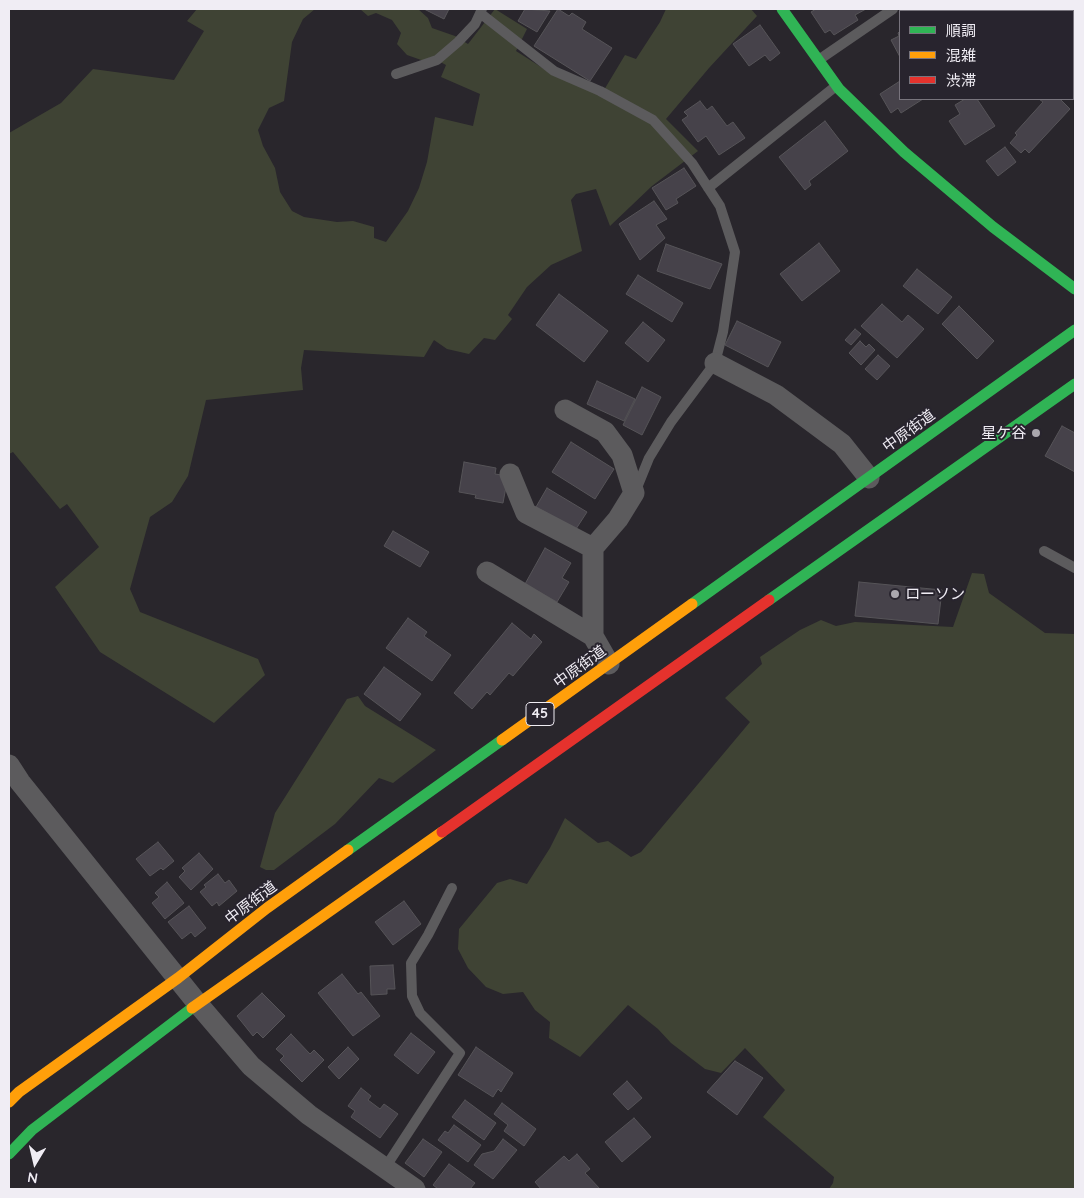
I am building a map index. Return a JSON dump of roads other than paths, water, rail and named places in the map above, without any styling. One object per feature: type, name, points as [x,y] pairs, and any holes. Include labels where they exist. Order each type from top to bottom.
[{"type":"main road","points":[[782,9],[836,86],[904,152],[993,227],[1075,289]]},
{"type":"main road","name":"中原街道","points":[[9,1102],[19,1092],[178,978],[275,903],[1075,330]]},
{"type":"main road","name":"45","points":[[9,1154],[32,1130],[198,1004],[1075,384]]},
{"type":"street","points":[[715,363],[776,395],[842,444],[869,478]]},
{"type":"street","points":[[565,410],[605,432],[622,455],[634,494],[618,519],[593,548],[593,636]]},
{"type":"street","points":[[510,474],[526,513],[593,548]]},
{"type":"street","points":[[487,572],[593,636],[609,664]]},
{"type":"street","points":[[9,765],[20,782],[198,1004],[251,1066],[309,1115],[415,1189]]},
{"type":"lane","points":[[818,60],[893,9]]},
{"type":"lane","points":[[396,74],[437,60],[475,24],[481,11],[554,71],[600,91],[653,120],[692,163],[720,206],[735,252],[726,314],[715,363],[671,422],[649,458],[634,494]]},
{"type":"lane","points":[[708,188],[836,86]]},
{"type":"lane","points":[[1044,551],[1075,568]]},
{"type":"lane","points":[[385,1168],[460,1053],[420,1013],[412,996],[411,963],[452,888]]},
{"type":"place","name":"星ケ谷","points":[[1036,433]]},
{"type":"place","name":"ローソン","points":[[895,594]]}]
